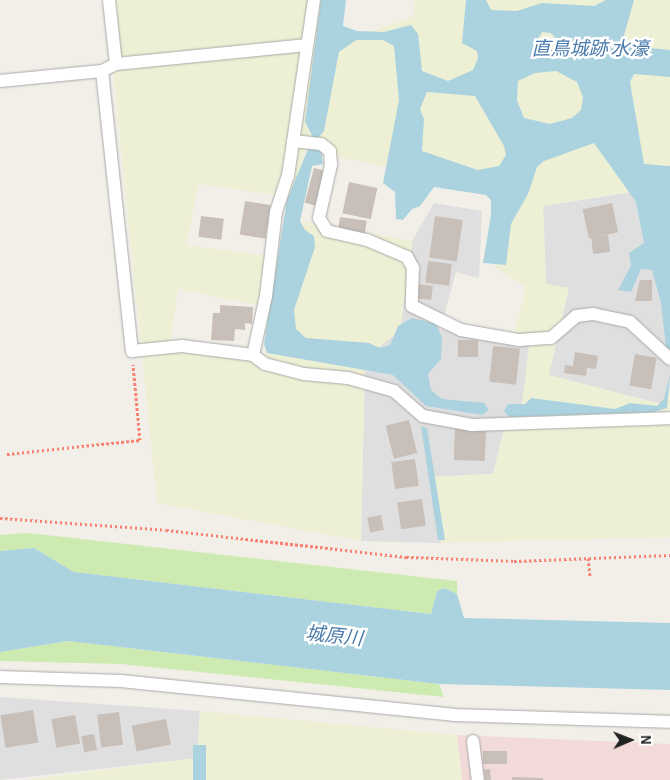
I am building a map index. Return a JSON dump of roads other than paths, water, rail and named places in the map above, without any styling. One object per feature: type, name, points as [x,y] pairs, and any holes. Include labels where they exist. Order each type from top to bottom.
[{"type":"street","points":[[109,0],[116,64]]},
{"type":"street","points":[[253,355],[266,296],[276,212],[299,142],[307,45],[314,0]]},
{"type":"street","points":[[0,81],[102,71],[116,64],[307,45]]},
{"type":"street","points":[[102,71],[132,351],[182,346],[253,355],[265,364],[348,378],[394,391],[423,416],[472,425],[670,418]]},
{"type":"street","points":[[299,142],[321,144],[330,151],[332,165],[320,218],[327,231],[367,240],[407,257],[413,268],[412,306],[461,330],[518,340],[551,338],[576,316],[593,314],[630,322],[670,359]]},
{"type":"street","points":[[0,677],[121,681],[443,714],[670,722]]},
{"type":"street","points":[[473,741],[478,780]]},
{"type":"water","name":"直鳥城跡 水濠","points":[[321,0],[346,0],[343,26],[357,31],[384,32],[411,25],[418,34],[422,71],[448,81],[473,70],[478,58],[477,51],[462,43],[466,0],[486,0],[491,10],[517,11],[542,3],[594,6],[606,0],[634,0],[623,39],[639,47],[670,50],[670,77],[634,74],[630,82],[644,164],[670,166],[670,351],[666,347],[661,303],[652,270],[641,269],[631,292],[618,290],[631,266],[629,253],[644,243],[636,202],[594,143],[544,161],[537,167],[528,194],[511,224],[506,265],[483,263],[491,215],[491,200],[486,195],[434,187],[420,206],[412,209],[403,220],[396,219],[395,192],[383,183],[399,100],[394,46],[383,40],[356,40],[339,52],[324,131],[319,137],[323,164],[312,166],[300,221],[305,230],[314,236],[315,247],[294,310],[296,329],[306,338],[369,343],[380,348],[390,345],[398,326],[412,318],[436,324],[442,337],[441,359],[428,374],[431,390],[442,399],[484,403],[489,410],[482,415],[426,406],[393,375],[267,353],[264,344],[287,200],[313,137],[305,122]],"holes":[[[542,32],[551,33],[557,40],[554,49],[541,51],[536,42]],[[556,71],[577,82],[583,97],[581,110],[572,118],[550,124],[524,118],[517,100],[518,81],[535,73]],[[427,92],[475,96],[504,146],[506,155],[499,166],[478,170],[422,151],[424,119],[420,109]]]},
{"type":"water","points":[[670,374],[667,408],[654,412],[509,417],[504,411],[508,404],[525,404],[531,398],[615,409],[630,403],[657,406],[664,399]]},
{"type":"water","points":[[421,426],[427,428],[445,540],[438,540]]},
{"type":"water","name":"城原川","points":[[34,548],[74,572],[431,614],[437,591],[445,588],[457,594],[464,618],[670,623],[670,690],[439,684],[68,641],[0,652],[0,551]]},
{"type":"water","points":[[193,745],[206,745],[206,780],[193,780]]}]
